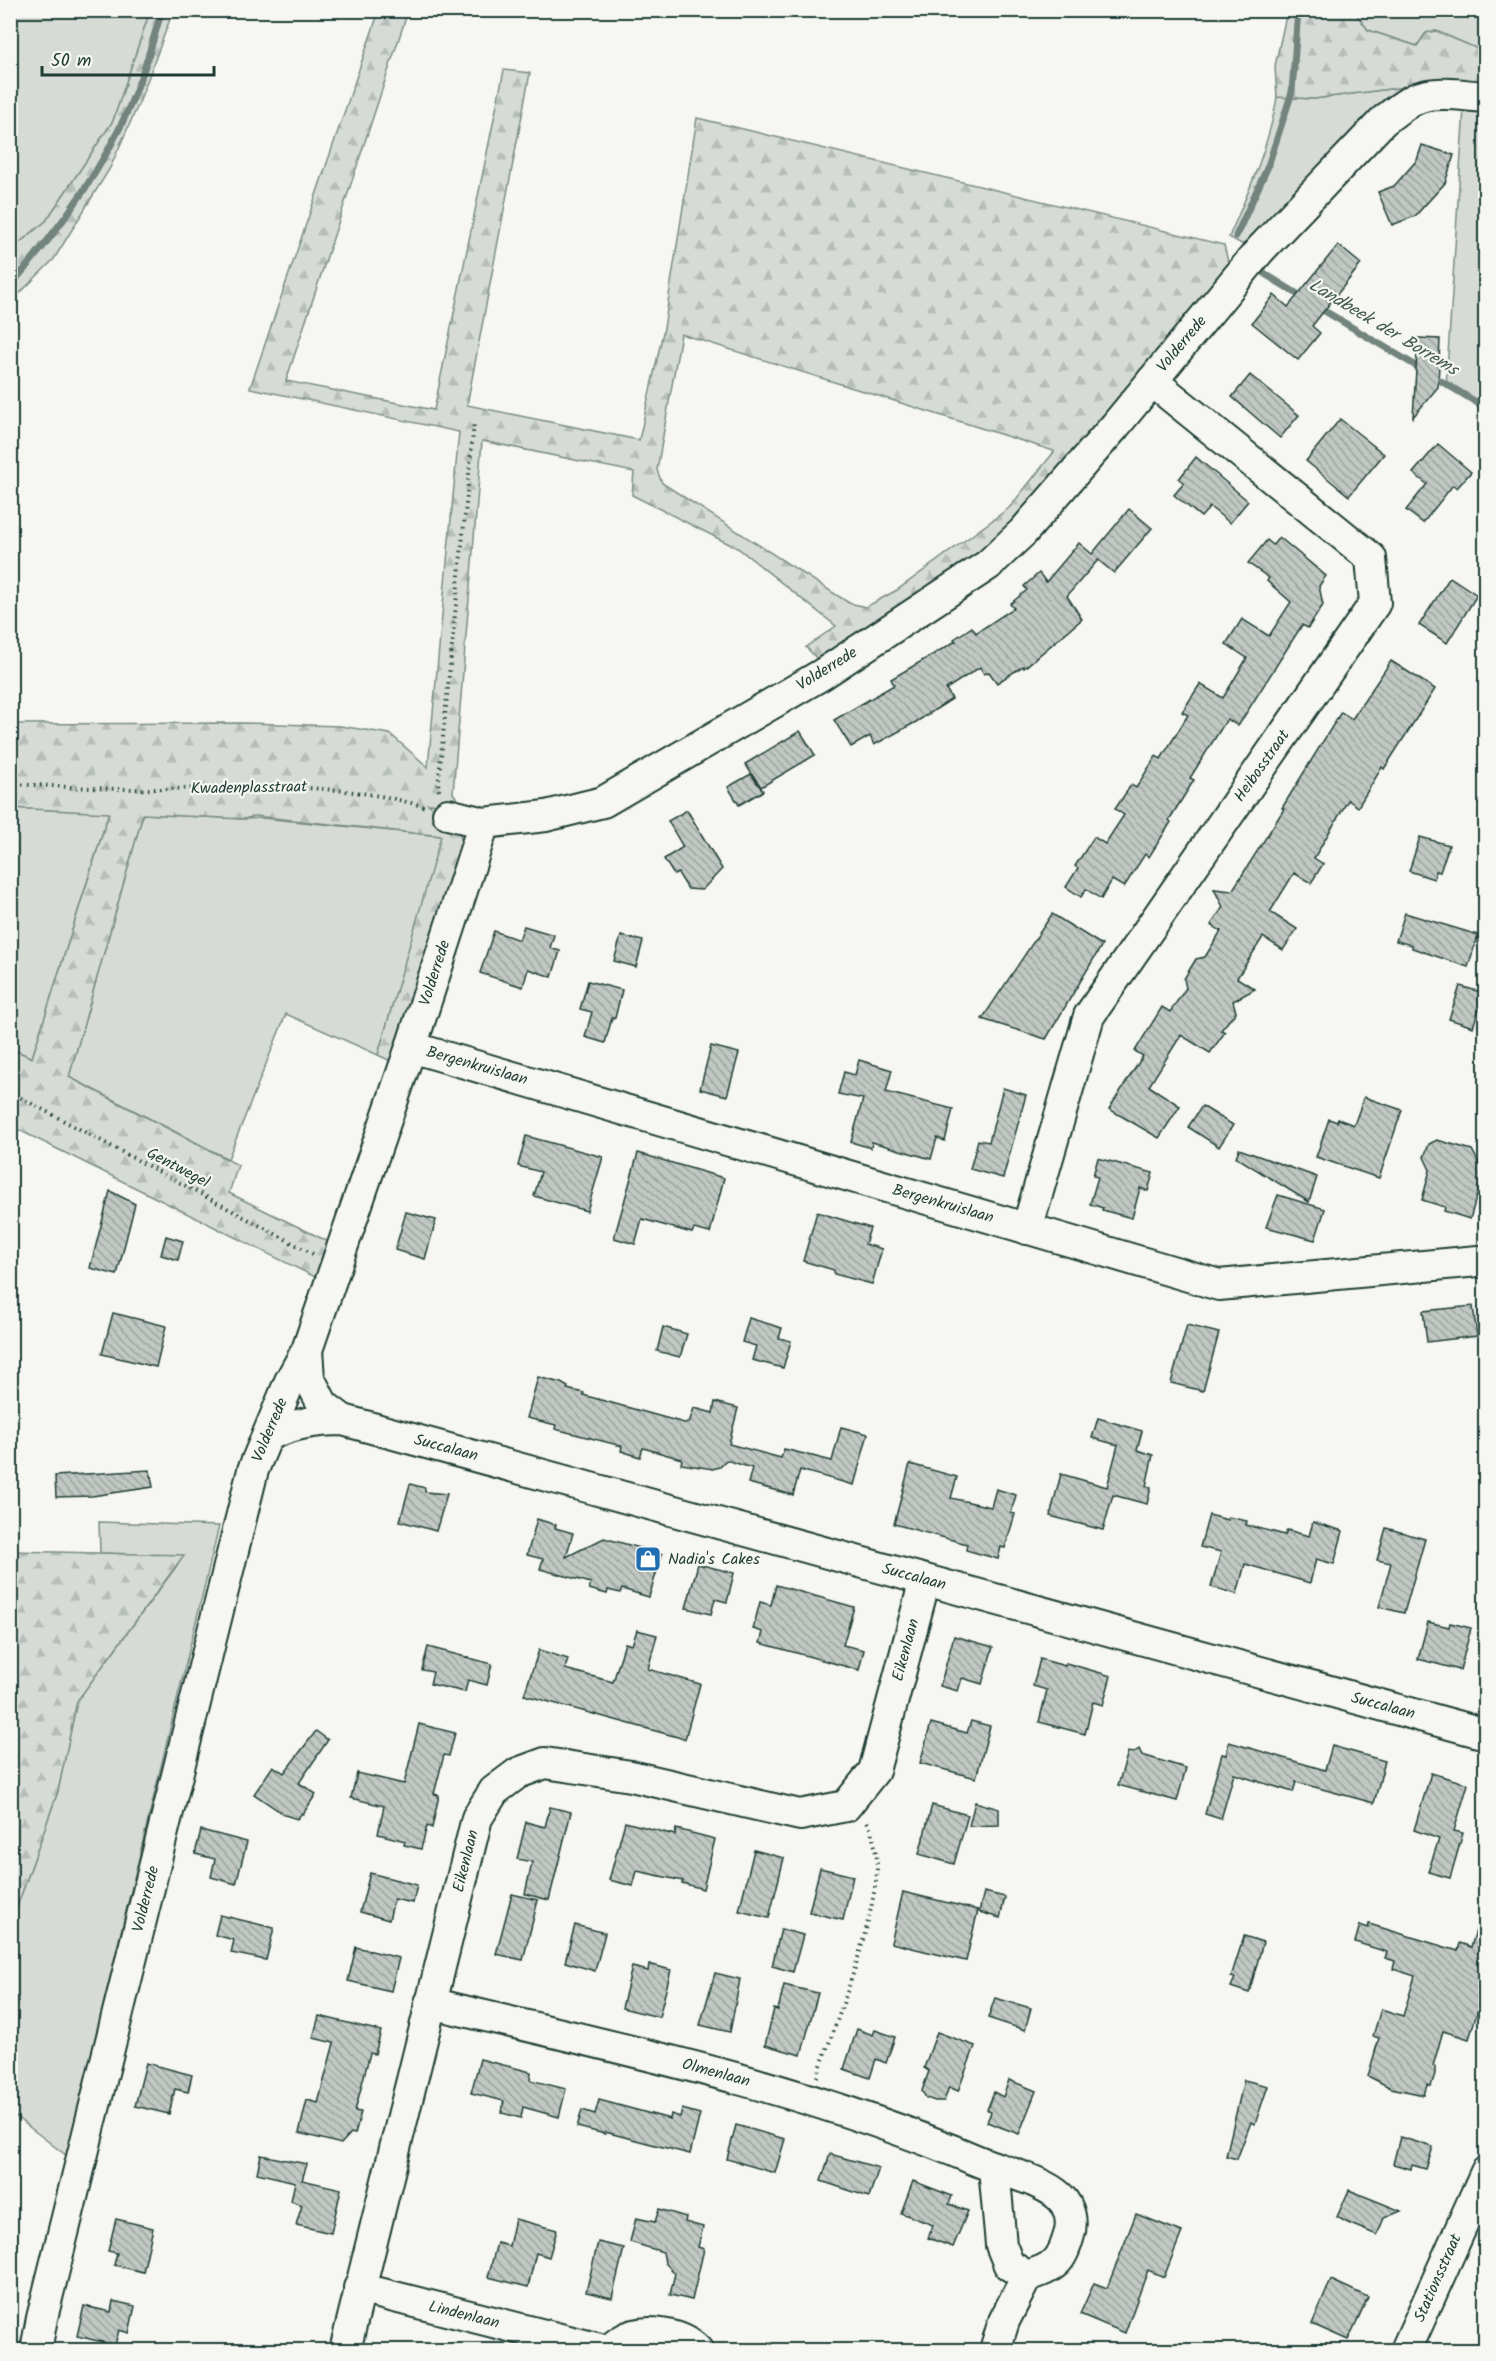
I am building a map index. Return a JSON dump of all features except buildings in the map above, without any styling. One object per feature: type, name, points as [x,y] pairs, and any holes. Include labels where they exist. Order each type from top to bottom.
[{"type":"street","name":"Volderrede","points":[[36,2350],[42,2318],[250,1481],[290,1381],[307,1350],[411,1047],[484,823],[546,816],[603,802],[821,675],[988,565],[1023,532],[1260,250],[1383,121],[1404,105],[1422,96],[1438,94],[1485,97]]},
{"type":"street","name":"Heibosstraat","points":[[1027,1229],[1089,1016],[1375,603],[1371,558],[1152,381]]},
{"type":"street","points":[[448,814],[484,823]]},
{"type":"street","name":"Bergenkruislaan","points":[[411,1047],[1219,1285],[1478,1261],[1485,1263]]},
{"type":"street","name":"Succalaan","points":[[307,1350],[309,1378],[323,1405],[343,1420]]},
{"type":"street","name":"Succalaan","points":[[268,1435],[292,1425],[316,1420],[343,1420],[1485,1734]]},
{"type":"street","name":"Eikenlaan","points":[[345,2350],[477,1818],[494,1791],[518,1773],[545,1763],[587,1768],[800,1815],[846,1806],[874,1772],[925,1580]]},
{"type":"street","name":"Olmenlaan","points":[[430,2003],[702,2069],[809,2099],[916,2134],[1052,2190],[1069,2209],[1071,2229],[1060,2260],[1050,2268],[1028,2276]]},
{"type":"street","points":[[994,2168],[1001,2246],[1009,2265],[1028,2276],[1004,2322],[995,2350]]},
{"type":"street","name":"Stationsstraat","points":[[1406,2350],[1485,2172]]},
{"type":"street","name":"Lindenlaan","points":[[359,2288],[604,2350]]},
{"type":"street","points":[[610,2350],[621,2340],[640,2334],[664,2335],[690,2343],[697,2350]]},
{"type":"path","points":[[448,814],[438,787],[474,423]]},
{"type":"path","name":"Kwadenplasstraat","points":[[10,784],[129,789],[324,787],[406,801],[448,814]]},
{"type":"path","name":"Gentwegel","points":[[10,1092],[335,1265]]},
{"type":"path","points":[[809,2099],[855,1967],[876,1879],[876,1860],[870,1828],[853,1798]]},
{"type":"green space","points":[[10,11],[150,11],[113,121],[46,221],[13,248],[10,247]]},
{"type":"green space","points":[[150,11],[173,11],[139,103],[110,168],[54,259],[11,302],[11,247],[13,248],[46,221],[113,121]]},
{"type":"green space","points":[[379,11],[408,11],[286,381],[434,410],[504,70],[530,73],[467,405],[639,440],[664,328],[697,118],[1224,245],[1230,270],[1020,527],[822,664],[806,647],[836,626],[739,549],[632,495],[634,472],[482,441],[453,793],[463,806],[428,804],[447,817],[456,827],[462,848],[397,1064],[378,1055],[441,836],[255,816],[244,819],[143,814],[69,1077],[238,1165],[229,1193],[329,1242],[317,1278],[11,1126],[10,1048],[32,1058],[109,813],[11,808],[11,724],[243,723],[340,726],[390,734],[428,767],[459,432],[250,388]],"holes":[[[681,334],[1054,451],[1009,508],[897,590],[866,607],[849,603],[662,483],[657,470]]]},
{"type":"green space","points":[[1287,11],[1354,11],[1368,30],[1417,46],[1426,33],[1436,31],[1485,52],[1485,84],[1412,86],[1314,99],[1277,97],[1275,66]]},
{"type":"green space","points":[[1354,11],[1485,11],[1485,52],[1436,31],[1426,33],[1417,46],[1368,30]]},
{"type":"green space","points":[[1412,86],[1247,247],[1229,237],[1264,151],[1277,97],[1314,99]]},
{"type":"green space","points":[[1464,108],[1485,110],[1485,411],[1446,386]]},
{"type":"green space","points":[[10,808],[109,812],[32,1058],[11,1048]]},
{"type":"green space","points":[[143,814],[262,818],[442,836],[378,1055],[286,1014],[228,1159],[69,1077]]},
{"type":"green space","points":[[99,1522],[219,1526],[67,2156],[11,2113],[11,1924],[58,1791],[77,1701],[184,1556],[100,1553]]},
{"type":"green space","points":[[11,1551],[184,1555],[77,1701],[58,1791],[11,1924]]},
{"type":"waterway","points":[[10,286],[66,216],[100,165],[142,76],[162,10]]},
{"type":"waterway","name":"Landbeek der Borrems","points":[[1236,236],[1268,166],[1292,92],[1298,10]]},
{"type":"waterway","name":"Landbeek der Borrems","points":[[1265,274],[1304,298]]},
{"type":"waterway","name":"Landbeek der Borrems","points":[[1318,307],[1486,408]]},
{"type":"place","name":"Nadia's Cakes","points":[[648,1559]]}]
